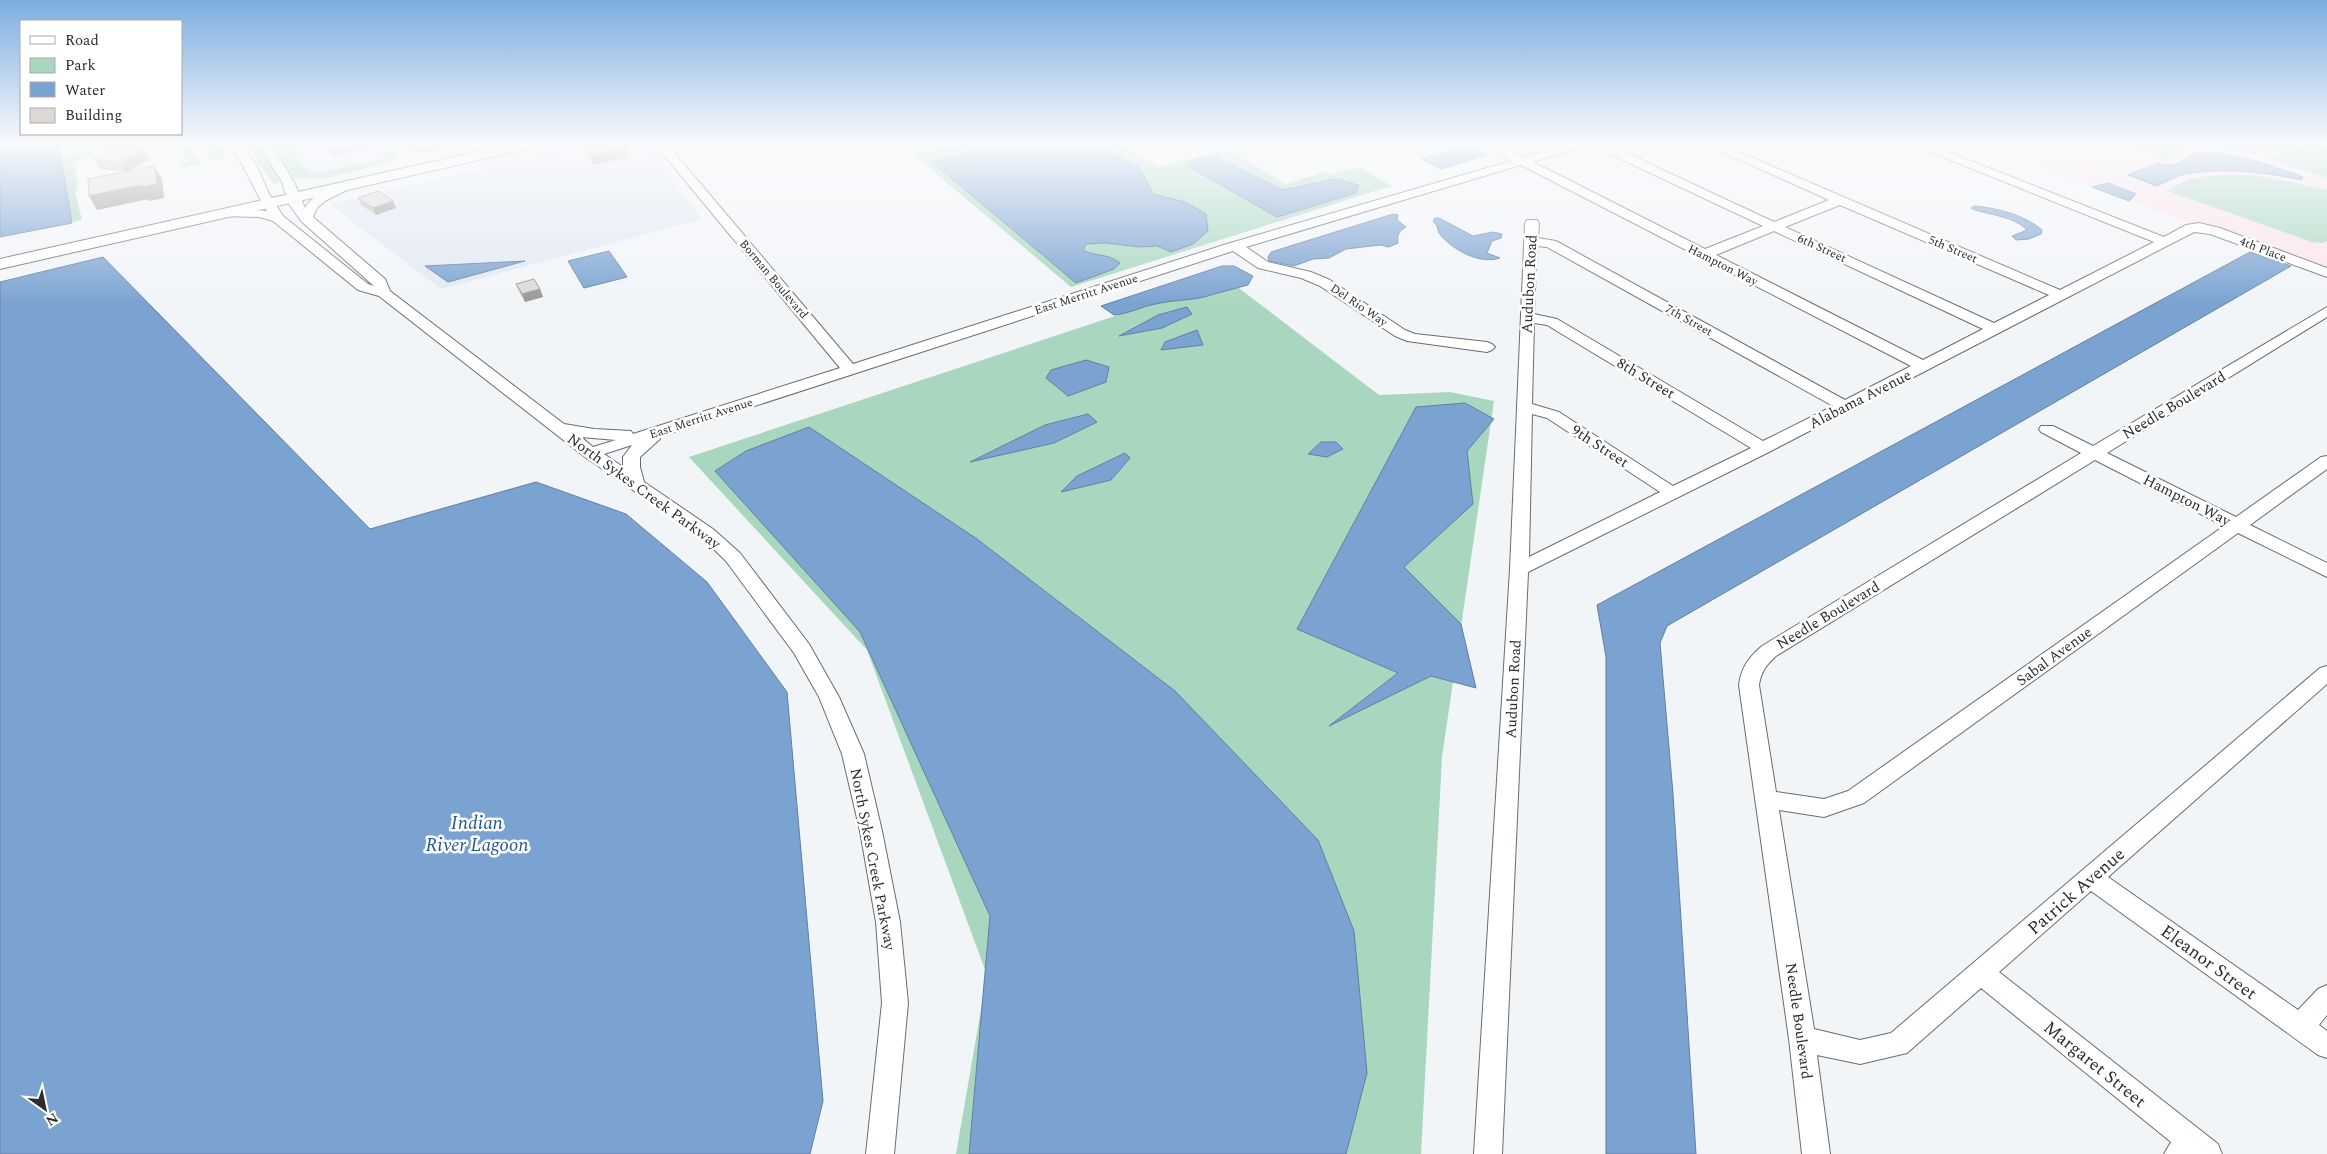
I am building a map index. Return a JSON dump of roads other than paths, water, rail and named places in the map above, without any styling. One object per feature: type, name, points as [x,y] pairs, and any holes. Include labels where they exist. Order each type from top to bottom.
[{"type":"main road","points":[[0,253],[276,197]]},
{"type":"main road","points":[[0,264],[227,213],[266,199]]},
{"type":"street","points":[[294,197],[295,204],[306,218],[380,282],[384,293]]},
{"type":"street","points":[[306,218],[309,208],[315,201],[323,197]]},
{"type":"street","name":"Borman Boulevard","points":[[705,197],[850,370]]},
{"type":"street","name":"East Merritt Avenue","points":[[591,453],[1235,246],[1399,197]]},
{"type":"street","name":"Hampton Way","points":[[1590,197],[1924,366]]},
{"type":"street","name":"6th Street","points":[[1711,197],[1994,329]]},
{"type":"street","name":"5th Street","points":[[1833,197],[2060,295]]},
{"type":"street","points":[[2051,197],[2166,242]]},
{"type":"street","name":"North Sykes Creek Parkway","points":[[266,199],[278,218],[364,287],[384,293],[591,453],[707,533],[733,557],[802,649],[830,697],[853,754],[871,832],[888,922],[895,1003],[880,1154]]},
{"type":"street","points":[[1703,255],[1840,200]]},
{"type":"street","points":[[227,213],[260,214],[278,218]]},
{"type":"street","name":"Alabama Avenue","points":[[1519,569],[1673,494],[2191,228],[2199,227]]},
{"type":"street","name":"4th Place","points":[[2199,227],[2327,273]]},
{"type":"street","name":"Audubon Road","points":[[1488,1154],[1519,569],[1526,317],[1531,232]]},
{"type":"street","name":"7th Street","points":[[1531,232],[1845,406]]},
{"type":"street","name":"Del Rio Way","points":[[1235,246],[1263,265],[1306,275],[1325,283],[1400,333],[1412,338],[1487,347]]},
{"type":"street","name":"Needle Boulevard","points":[[1816,1154],[1802,1039],[1750,685],[1751,671],[1755,664],[1769,651],[2327,311]]},
{"type":"street","name":"8th Street","points":[[1526,317],[1552,322],[1763,448]]},
{"type":"street","name":"9th Street","points":[[1524,407],[1553,415],[1673,494]]},
{"type":"street","points":[[558,427],[585,434],[603,436],[663,430]]},
{"type":"street","name":"Hampton Way","points":[[2047,429],[2327,571]]},
{"type":"street","points":[[636,483],[629,462],[630,456],[663,430]]},
{"type":"street","name":"Sabal Avenue","points":[[1766,800],[1824,808],[1856,797],[2327,461]]},
{"type":"street","name":"Patrick Avenue","points":[[1802,1039],[1860,1052],[1898,1044],[2327,673]]},
{"type":"street","name":"Eleanor Street","points":[[2091,878],[2327,1046]]},
{"type":"street","name":"Margaret Street","points":[[1982,973],[2193,1149]]},
{"type":"street","points":[[2300,1027],[2327,997]]},
{"type":"water","points":[[0,197],[68,197],[72,223],[0,237]]},
{"type":"water","points":[[973,197],[1164,197],[1185,202],[1206,214],[1208,231],[1193,244],[1171,252],[1157,246],[1140,247],[1105,243],[1086,244],[1083,250],[1111,258],[1120,263],[1114,269],[1076,283]]},
{"type":"water","points":[[1242,197],[1343,197],[1277,217]]},
{"type":"water","points":[[2118,197],[2133,197],[2129,201]]},
{"type":"water","points":[[1975,206],[1992,208],[2019,216],[2042,230],[2041,234],[2029,239],[2016,240],[2012,236],[2027,230],[2022,225],[1972,209]]},
{"type":"water","points":[[1393,214],[1398,215],[1397,220],[1406,227],[1399,233],[1398,243],[1389,247],[1380,245],[1346,249],[1329,258],[1313,259],[1294,266],[1269,261],[1268,257],[1271,252]]},
{"type":"water","points":[[1435,218],[1439,218],[1473,236],[1493,232],[1502,234],[1501,238],[1492,241],[1487,253],[1500,258],[1492,260],[1483,259],[1458,250],[1439,233],[1433,221]]},
{"type":"water","points":[[609,251],[627,277],[584,288],[568,261]]},
{"type":"water","points":[[2250,252],[2291,266],[1667,626],[1660,643],[1673,794],[1696,1154],[1606,1154],[1606,657],[1597,605]]},
{"type":"water","name":"Indian River Lagoon","points":[[103,257],[370,529],[536,482],[626,514],[707,582],[787,692],[823,1101],[810,1154],[0,1154],[0,282]]},
{"type":"water","points":[[525,261],[448,282],[425,266]]},
{"type":"water","points":[[1222,266],[1234,266],[1253,276],[1248,285],[1198,298],[1155,304],[1114,315],[1101,306]]},
{"type":"water","points":[[1187,307],[1192,314],[1162,328],[1119,336],[1158,315]]},
{"type":"water","points":[[1197,330],[1203,345],[1161,350],[1165,342]]},
{"type":"water","points":[[1086,360],[1109,367],[1106,382],[1068,396],[1046,378],[1051,370]]},
{"type":"water","points":[[1465,403],[1494,419],[1467,451],[1473,504],[1404,567],[1461,624],[1476,688],[1431,676],[1329,726],[1398,673],[1297,629],[1416,407]]},
{"type":"water","points":[[1088,414],[1097,422],[1054,443],[970,462],[1045,425]]},
{"type":"water","points":[[809,427],[977,539],[1175,691],[1318,840],[1354,931],[1367,1073],[1346,1154],[969,1154],[990,916],[860,632],[715,471],[746,451]]},
{"type":"water","points":[[1321,442],[1336,442],[1343,449],[1327,457],[1308,454]]},
{"type":"water","points":[[1125,453],[1130,458],[1111,480],[1061,492],[1077,476]]}]
